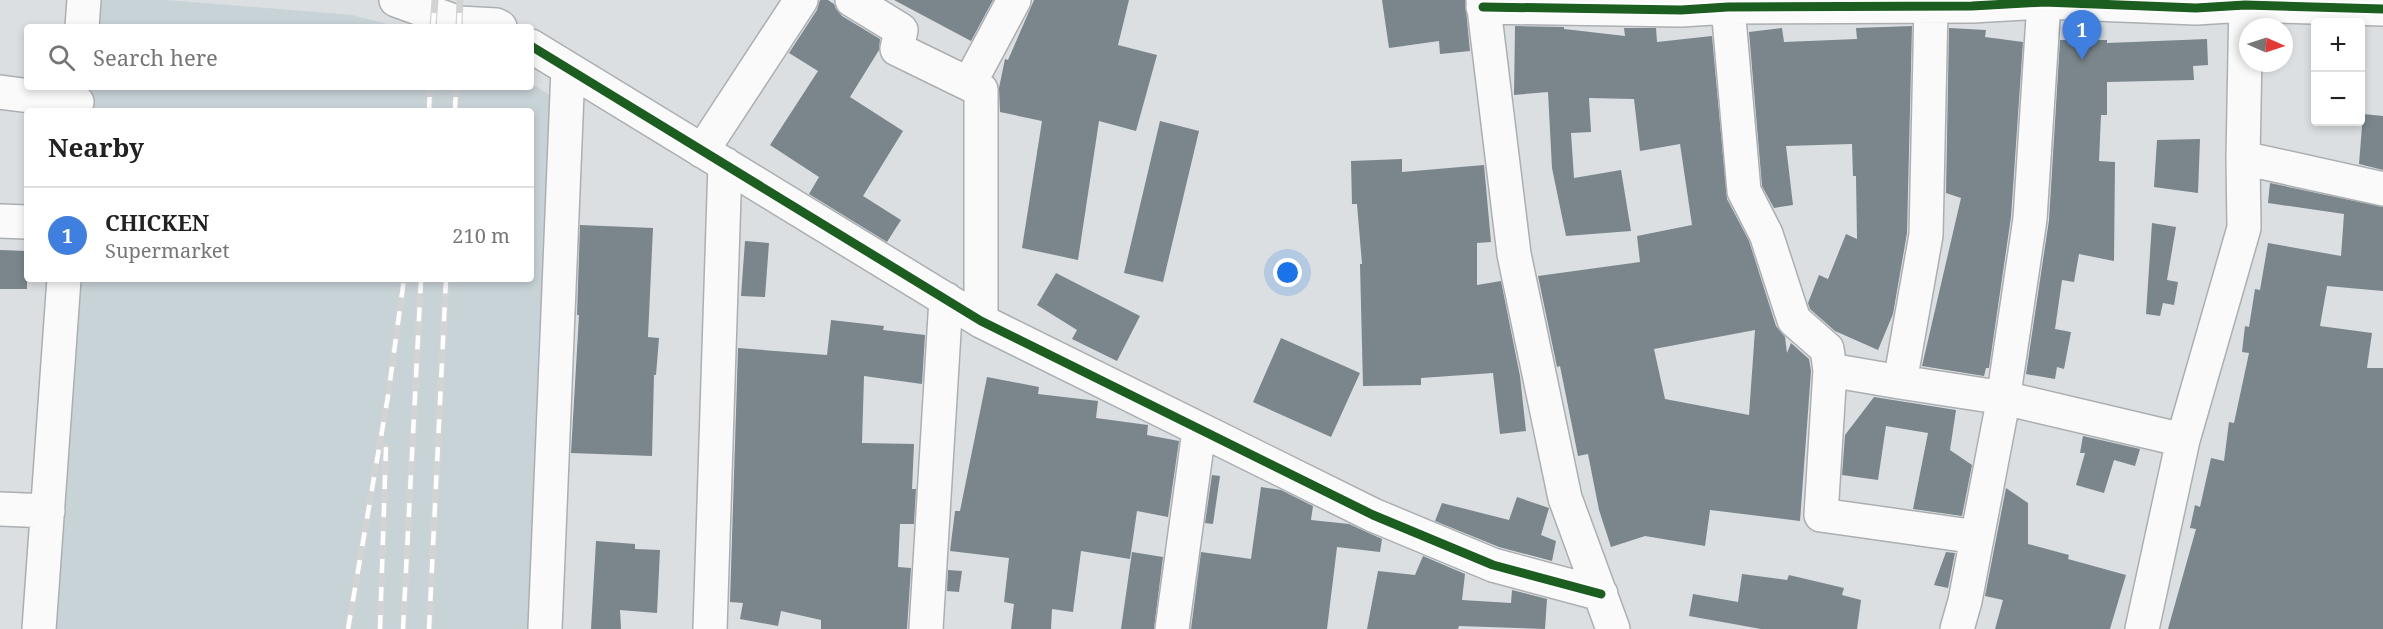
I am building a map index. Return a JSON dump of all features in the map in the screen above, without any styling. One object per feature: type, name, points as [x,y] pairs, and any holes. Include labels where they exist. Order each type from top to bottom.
[{"type":"street","points":[[82,24],[84,0]]},
{"type":"street","points":[[710,629],[713,158],[801,0]]},
{"type":"street","points":[[852,0],[901,30],[897,49],[981,90],[981,321]]},
{"type":"street","points":[[969,84],[1014,0]]},
{"type":"street","points":[[401,1],[459,23],[498,17]]},
{"type":"street","points":[[1957,629],[2004,398],[2030,219],[2044,2]]},
{"type":"street","points":[[1613,629],[1565,498],[1514,254],[1483,3],[1612,4],[1681,10],[1728,7],[1931,6],[2044,2],[2196,8],[2246,2],[2383,9]]},
{"type":"street","points":[[2142,629],[2184,441],[2244,228],[2246,2]]},
{"type":"street","points":[[1900,382],[1926,235],[1931,6]]},
{"type":"street","points":[[1728,7],[1744,191],[1766,234],[1794,320],[1827,349],[1830,370],[1821,515],[1977,537]]},
{"type":"street","points":[[534,48],[981,321],[1373,515],[1493,565],[1601,594]]},
{"type":"street","points":[[545,629],[568,69]]},
{"type":"street","points":[[0,92],[77,100]]},
{"type":"street","points":[[2243,158],[2383,189]]},
{"type":"street","points":[[0,222],[24,222]]},
{"type":"street","points":[[39,629],[64,282]]},
{"type":"street","points":[[926,629],[946,299]]},
{"type":"street","points":[[1830,370],[2004,398],[2184,441]]},
{"type":"street","points":[[1172,629],[1199,430]]},
{"type":"street","points":[[0,508],[48,511]]},
{"type":"shaded area","points":[[98,0],[166,0],[352,15],[386,24],[96,24]]},
{"type":"shaded area","points":[[534,85],[551,96],[531,629],[56,629],[79,282],[534,282],[534,108],[90,108],[92,90],[534,90]]},
{"type":"building","points":[[820,0],[828,0],[834,4],[842,16],[880,39],[879,50],[850,97],[903,131],[863,196],[901,220],[887,242],[809,194],[819,177],[770,145],[818,71],[789,53],[817,10]]},
{"type":"building","points":[[894,0],[993,0],[971,41]]},
{"type":"building","points":[[1034,0],[1129,0],[1118,45],[1157,55],[1136,131],[1099,121],[1078,260],[1022,248],[1042,121],[1000,112],[999,88],[1005,59],[1008,60]]},
{"type":"building","points":[[1382,0],[1465,0],[1470,51],[1440,54],[1439,41],[1389,48]]},
{"type":"building","points":[[1515,26],[1564,27],[1564,29],[1625,36],[1624,28],[1656,28],[1657,42],[1712,36],[1727,199],[1749,241],[1776,326],[1785,337],[1787,353],[1791,343],[1809,359],[1811,371],[1800,521],[1710,510],[1705,546],[1645,536],[1611,547],[1599,510],[1588,454],[1578,456],[1560,366],[1557,367],[1538,276],[1640,262],[1637,236],[1692,225],[1680,144],[1640,151],[1634,99],[1589,98],[1591,132],[1571,133],[1574,178],[1621,170],[1631,231],[1566,236],[1552,168],[1548,92],[1514,95]],"holes":[[[1755,330],[1749,415],[1665,399],[1654,349]]]},
{"type":"building","points":[[1912,26],[1907,233],[1893,314],[1878,350],[1835,331],[1810,309],[1808,303],[1819,275],[1828,279],[1846,234],[1857,239],[1856,176],[1853,176],[1852,144],[1786,146],[1793,205],[1774,208],[1762,186],[1749,32],[1782,28],[1784,42],[1857,39],[1856,28]]},
{"type":"building","points":[[1949,28],[1986,30],[1985,37],[2023,42],[2011,217],[1989,368],[1986,368],[1984,376],[1922,366],[1961,198],[1946,193]]},
{"type":"building","points":[[2207,39],[2208,65],[2193,66],[2194,80],[2107,82],[2107,115],[2101,115],[2099,161],[2115,162],[2114,261],[2079,254],[2074,282],[2062,280],[2055,329],[2071,332],[2064,369],[2057,367],[2055,379],[2026,374],[2049,220],[2060,40],[2107,40],[2107,43]]},
{"type":"building","points":[[2365,114],[2383,116],[2383,170],[2359,164]]},
{"type":"building","points":[[1160,121],[1199,131],[1163,282],[1124,273]]},
{"type":"building","points":[[2200,139],[2198,193],[2154,187],[2157,140]]},
{"type":"building","points":[[1402,159],[1402,172],[1484,165],[1491,242],[1477,243],[1477,285],[1501,281],[1520,376],[1526,431],[1500,434],[1493,373],[1421,378],[1421,385],[1363,386],[1360,264],[1362,264],[1357,204],[1352,204],[1351,161]]},
{"type":"building","points":[[2270,183],[2383,207],[2383,291],[2327,286],[2320,326],[2372,333],[2367,368],[2383,368],[2383,629],[2168,629],[2196,529],[2190,528],[2195,505],[2200,507],[2211,458],[2224,461],[2229,422],[2234,423],[2249,353],[2242,352],[2245,326],[2249,327],[2255,289],[2260,290],[2268,243],[2341,256],[2344,214],[2268,203]]},
{"type":"building","points":[[2152,223],[2176,227],[2167,280],[2178,282],[2174,305],[2163,303],[2160,316],[2146,314]]},
{"type":"building","points":[[580,225],[653,228],[648,337],[659,338],[656,375],[654,375],[652,456],[571,453],[579,315],[577,315]]},
{"type":"building","points":[[745,241],[769,243],[765,297],[741,296]]},
{"type":"building","points":[[0,250],[24,251],[24,282],[27,282],[27,289],[0,289]]},
{"type":"building","points":[[1056,273],[1140,316],[1117,361],[1072,339],[1077,330],[1037,305]]},
{"type":"building","points":[[831,320],[884,326],[883,330],[925,335],[922,384],[864,376],[862,443],[914,444],[912,489],[916,489],[914,524],[900,524],[898,567],[911,568],[907,629],[821,629],[821,620],[781,611],[778,626],[740,619],[743,603],[730,602],[738,348],[827,355]]},
{"type":"building","points":[[1281,338],[1360,373],[1331,437],[1253,402]]},
{"type":"building","points":[[987,377],[1039,387],[1038,394],[1098,401],[1096,418],[1148,425],[1147,435],[1179,441],[1168,517],[1137,511],[1130,559],[1081,551],[1073,612],[1052,609],[1051,629],[1011,629],[1014,604],[1004,602],[1009,558],[950,551],[955,511],[960,511]]},
{"type":"building","points":[[1874,397],[1956,410],[1950,450],[1972,465],[1962,516],[1913,509],[1928,433],[1886,426],[1878,480],[1842,475],[1845,435]]},
{"type":"building","points":[[2083,436],[2140,449],[2135,466],[2114,460],[2104,493],[2076,485],[2085,453],[2080,453]]},
{"type":"building","points":[[1212,475],[1220,476],[1213,524],[1205,523]]},
{"type":"building","points":[[1261,487],[1281,490],[1313,506],[1311,520],[1349,524],[1382,539],[1380,552],[1337,547],[1327,629],[1191,629],[1201,552],[1251,559]]},
{"type":"building","points":[[2006,488],[2028,503],[2028,544],[2069,555],[2068,559],[2126,575],[2110,629],[1995,629],[2003,600],[1985,596]]},
{"type":"building","points":[[1517,497],[1549,508],[1541,535],[1556,541],[1552,561],[1499,547],[1435,521],[1442,503],[1509,520]]},
{"type":"building","points":[[596,541],[635,544],[635,549],[660,550],[657,613],[620,610],[621,629],[591,629]]},
{"type":"building","points":[[1132,552],[1163,557],[1154,629],[1121,629]]},
{"type":"building","points":[[1946,552],[1955,553],[1948,588],[1934,585]]},
{"type":"building","points":[[1423,556],[1465,574],[1462,600],[1511,603],[1512,590],[1547,599],[1545,629],[1459,626],[1458,629],[1367,629],[1378,571],[1415,575]]},
{"type":"building","points":[[948,570],[962,571],[959,592],[947,591]]},
{"type":"building","points":[[1742,574],[1787,580],[1789,575],[1844,588],[1842,595],[1861,600],[1857,629],[1761,629],[1689,616],[1693,594],[1738,602]]},
{"type":"railway","points":[[433,24],[435,0]]},
{"type":"railway","points":[[459,24],[460,0]]},
{"type":"railway","points":[[429,108],[430,90]]},
{"type":"railway","points":[[455,108],[456,90]]},
{"type":"railway","points":[[348,629],[388,396],[404,282]]},
{"type":"railway","points":[[403,629],[421,282]]},
{"type":"railway","points":[[429,629],[446,282]]},
{"type":"railway","points":[[380,629],[386,447]]},
{"type":"cycle path","points":[[1483,7],[1681,10],[1728,7],[1972,6],[2044,2],[2196,8],[2245,5],[2383,9]]},
{"type":"cycle path","points":[[534,48],[981,321],[1373,515],[1493,565],[1601,594]]},
{"type":"place","name":"CHICKEN","points":[[2082,60]]}]
